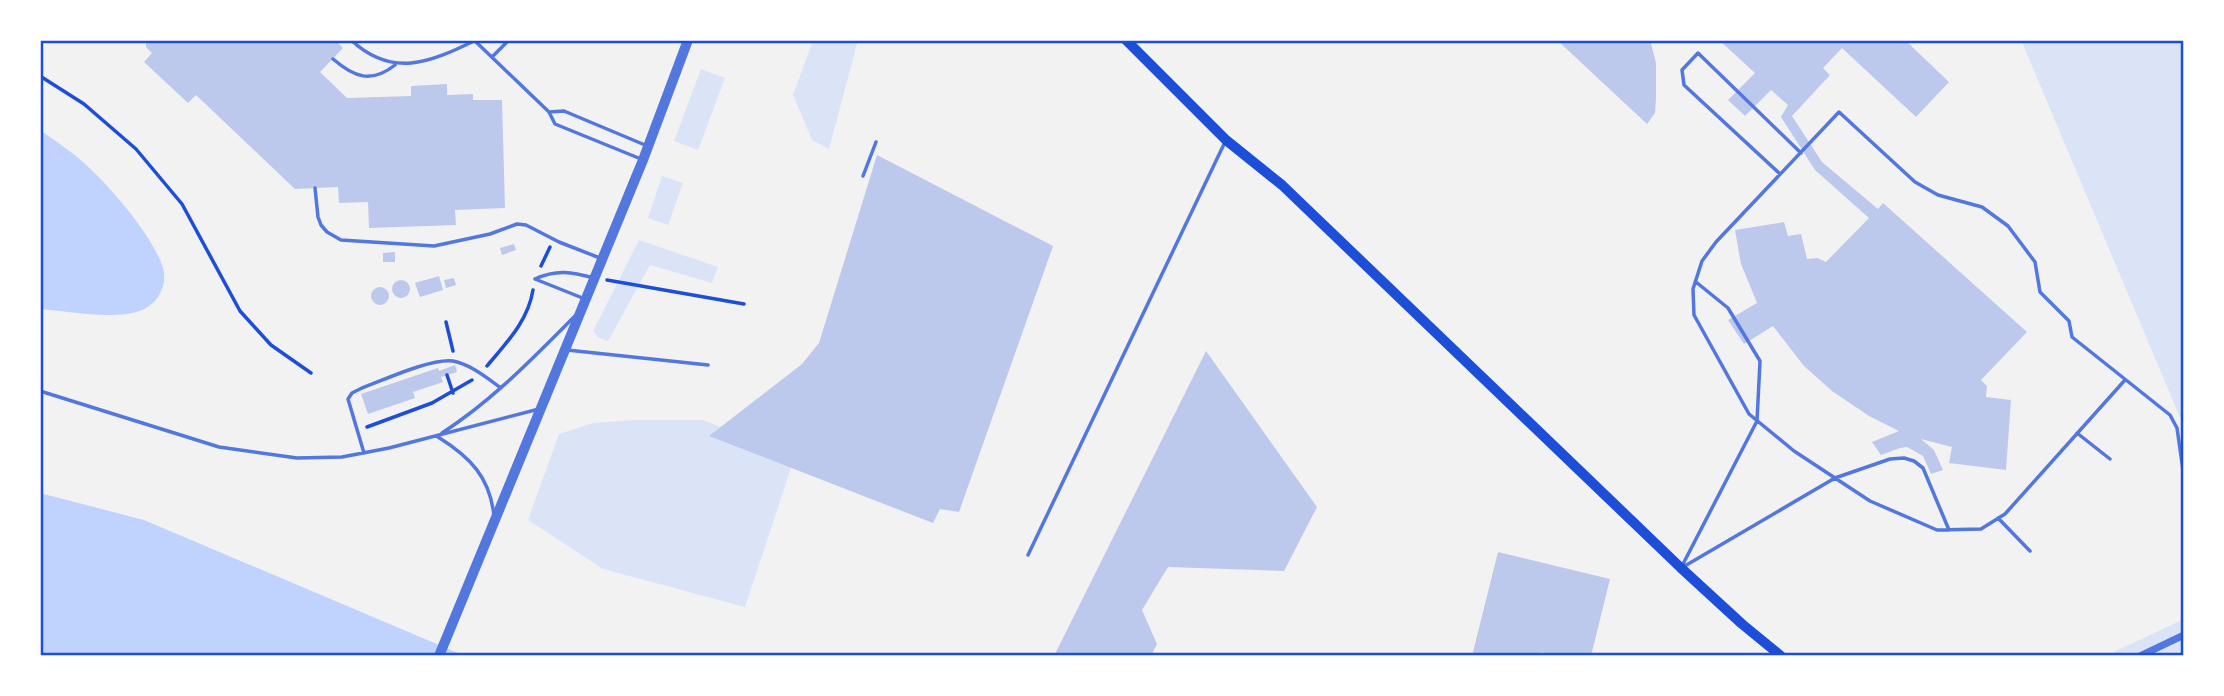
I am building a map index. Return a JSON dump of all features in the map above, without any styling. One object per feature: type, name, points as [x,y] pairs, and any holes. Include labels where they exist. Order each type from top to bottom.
[{"type":"main road","points":[[1126,40],[1226,140],[1282,185],[1681,568],[1742,624],[1782,656]]},
{"type":"street","points":[[439,656],[643,160],[688,40]]},
{"type":"street","points":[[2140,656],[2184,635]]},
{"type":"lane","points":[[351,40],[365,54],[386,63],[442,56],[474,40],[549,113],[555,124],[643,160]]},
{"type":"lane","points":[[492,57],[509,40]]},
{"type":"lane","points":[[1780,174],[1684,85],[1682,70],[1698,53],[1801,153]]},
{"type":"lane","points":[[332,59],[350,73],[360,75],[386,72],[397,63]]},
{"type":"lane","points":[[549,113],[564,111],[648,146]]},
{"type":"lane","points":[[2125,380],[2005,513],[1981,529],[1937,530],[1870,501],[1794,451],[1749,414],[1693,315],[1693,289],[1702,261],[1716,242],[1839,113],[1915,182],[1938,195],[1982,207],[2008,226],[2035,262],[2040,292],[2070,321],[2072,337],[2170,415],[2176,428],[2184,477]]},
{"type":"lane","points":[[1028,555],[1226,140]]},
{"type":"lane","points":[[863,176],[876,142]]},
{"type":"lane","points":[[315,188],[321,225],[332,236],[349,242],[434,246],[526,225],[553,239],[603,258]]},
{"type":"lane","points":[[536,279],[559,271],[594,278]]},
{"type":"lane","points":[[437,436],[465,418],[501,388],[583,305],[536,279]]},
{"type":"lane","points":[[1681,568],[1758,421],[1760,360],[1728,308],[1696,282]]},
{"type":"lane","points":[[565,350],[708,365]]},
{"type":"lane","points":[[364,453],[348,399],[352,393],[362,388],[430,364],[449,361],[466,366],[501,388]]},
{"type":"lane","points":[[40,391],[219,447],[297,458],[342,457],[364,453],[541,409]]},
{"type":"lane","points":[[2077,433],[2109,459]]},
{"type":"lane","points":[[437,436],[462,452],[478,472],[492,500],[495,521]]},
{"type":"lane","points":[[1681,568],[1835,478],[1891,459],[1904,458],[1923,468],[1948,530]]},
{"type":"lane","points":[[1998,518],[2031,551]]},
{"type":"path","points":[[40,76],[84,104],[136,149],[182,204],[240,312],[271,345],[312,373]]},
{"type":"path","points":[[536,279],[553,239]]},
{"type":"path","points":[[594,278],[744,304]]},
{"type":"path","points":[[446,323],[453,352]]},
{"type":"path","points":[[447,375],[453,393]]},
{"type":"shaded area","points":[[813,40],[858,40],[829,149],[812,140],[793,95]]},
{"type":"shaded area","points":[[2021,40],[2184,40],[2184,427]]},
{"type":"shaded area","points":[[701,69],[725,78],[698,150],[674,141]]},
{"type":"shaded area","points":[[662,176],[683,183],[668,225],[648,218]]},
{"type":"shaded area","points":[[639,240],[718,267],[712,283],[650,265],[608,341],[599,338],[593,331]]},
{"type":"shaded area","points":[[703,420],[795,456],[745,607],[603,569],[528,520],[559,434],[593,423]]},
{"type":"shaded area","points":[[2184,619],[2184,656],[2105,656]]},
{"type":"water","points":[[40,130],[94,172],[149,239],[162,265],[164,279],[161,292],[148,307],[119,315],[40,309]]},
{"type":"water","points":[[40,493],[144,520],[465,656],[40,656]]},
{"type":"building","points":[[146,40],[335,40],[343,48],[320,72],[347,98],[411,96],[411,86],[447,84],[447,95],[473,94],[473,100],[502,100],[505,208],[455,210],[456,225],[369,228],[368,202],[339,203],[338,187],[295,189],[196,95],[188,103],[144,62],[152,53],[146,47]]},
{"type":"building","points":[[1557,40],[1650,40],[1656,63],[1656,98],[1655,113],[1647,124]]},
{"type":"building","points":[[1719,40],[1905,40],[1949,82],[1916,117],[1842,48],[1823,68],[1830,75],[1792,116],[1822,162],[1878,209],[1883,203],[2027,332],[1981,380],[1987,386],[1986,397],[2011,400],[2006,470],[1949,463],[1952,447],[1921,439],[1934,450],[1943,470],[1931,474],[1923,456],[1907,447],[1881,455],[1872,442],[1899,431],[1869,416],[1832,391],[1804,366],[1773,326],[1744,344],[1728,320],[1757,303],[1741,264],[1735,230],[1784,222],[1788,236],[1801,234],[1807,259],[1817,258],[1826,262],[1869,218],[1815,170],[1781,117],[1788,105],[1771,90],[1745,116],[1728,100],[1755,73]]},
{"type":"building","points":[[877,155],[1053,246],[959,512],[940,509],[933,523],[709,436],[802,364],[819,343]]},
{"type":"building","points":[[514,244],[516,250],[502,255],[500,248]]},
{"type":"building","points":[[395,252],[395,262],[383,262],[383,253]]},
{"type":"building","points":[[439,276],[443,290],[420,297],[415,283]]},
{"type":"building","points":[[454,278],[456,285],[446,288],[444,280]]},
{"type":"building","points":[[401,280],[407,283],[410,289],[407,295],[401,298],[395,295],[392,289],[395,283]]},
{"type":"building","points":[[380,287],[386,290],[389,296],[386,302],[380,305],[374,302],[371,296],[374,290]]},
{"type":"building","points":[[1206,351],[1317,507],[1284,571],[1168,567],[1142,610],[1157,644],[1151,656],[1054,656]]},
{"type":"building","points":[[455,365],[457,372],[441,377],[443,382],[413,392],[415,398],[368,414],[361,394],[438,368],[439,371]]},
{"type":"building","points":[[1498,552],[1610,579],[1591,656],[1555,656],[1541,652],[1541,656],[1472,656]]}]
